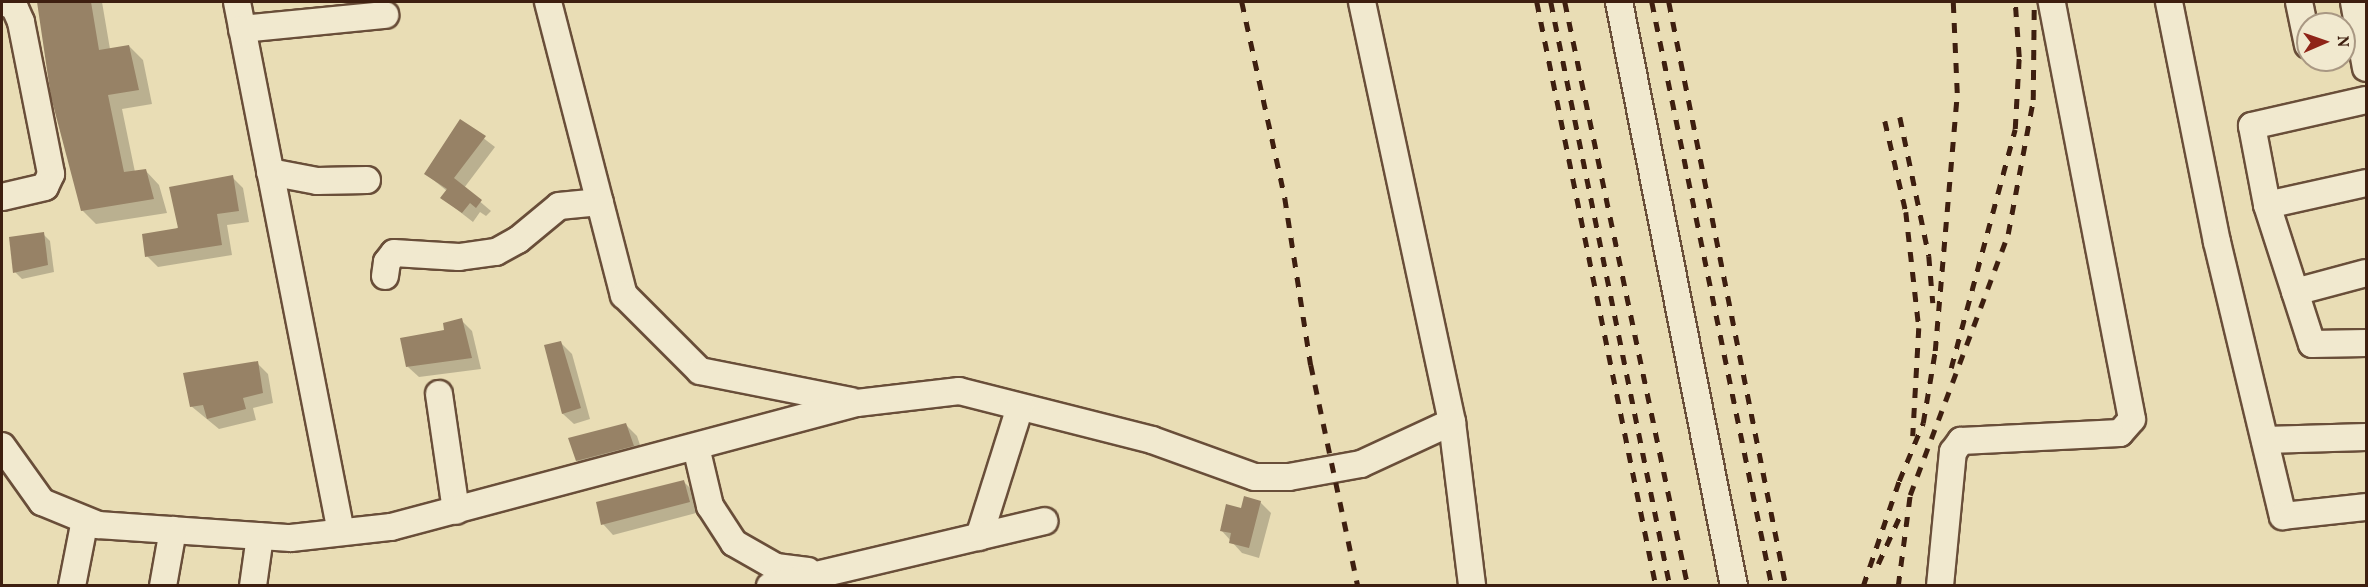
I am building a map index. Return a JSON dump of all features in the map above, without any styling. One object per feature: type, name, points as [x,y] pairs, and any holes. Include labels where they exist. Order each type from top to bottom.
[{"type":"street","points":[[2,2],[14,6],[21,22],[51,174],[45,187],[2,197]]},
{"type":"street","points":[[237,2],[341,532]]},
{"type":"street","points":[[548,2],[624,295],[700,371],[857,403]]},
{"type":"street","points":[[1362,2],[1452,422],[1472,585]]},
{"type":"street","points":[[1619,2],[1734,585]]},
{"type":"street","points":[[1940,585],[1953,452],[1960,441],[2120,433],[2132,419],[2052,2]]},
{"type":"street","points":[[2169,2],[2217,242],[2283,516],[2367,507]]},
{"type":"street","points":[[2354,2],[2367,68]]},
{"type":"street","points":[[242,29],[385,15]]},
{"type":"street","points":[[2367,100],[2252,126],[2267,205],[2312,344],[2367,343]]},
{"type":"street","points":[[270,172],[318,180],[367,180]]},
{"type":"street","points":[[2267,205],[2367,183]]},
{"type":"street","points":[[385,276],[387,262],[394,253],[459,257],[496,252],[518,240],[559,206],[600,202]]},
{"type":"street","points":[[2295,292],[2367,273]]},
{"type":"street","points":[[2,446],[42,502],[98,525],[291,538],[391,527],[857,403],[959,391],[1152,440],[1255,477],[1289,477],[1361,464],[1452,422]]},
{"type":"street","points":[[439,394],[456,511]]},
{"type":"street","points":[[979,537],[1020,407]]},
{"type":"street","points":[[2265,440],[2367,437]]},
{"type":"street","points":[[696,447],[710,506],[734,543],[776,567],[822,573]]},
{"type":"street","points":[[72,585],[85,520]]},
{"type":"street","points":[[770,585],[1044,522]]},
{"type":"street","points":[[163,585],[173,530]]},
{"type":"street","points":[[253,585],[260,536]]},
{"type":"building","points":[[37,2],[91,2],[99,50],[129,45],[139,90],[108,95],[124,172],[146,169],[154,199],[81,211],[51,97]]},
{"type":"building","points":[[460,119],[486,136],[454,178],[482,200],[476,208],[470,203],[462,213],[440,198],[447,189],[424,174]]},
{"type":"building","points":[[233,175],[239,211],[217,214],[222,245],[145,257],[142,234],[178,228],[169,187]]},
{"type":"building","points":[[44,232],[48,265],[13,273],[9,237]]},
{"type":"building","points":[[462,318],[472,358],[406,367],[400,338],[444,330],[443,323]]},
{"type":"building","points":[[561,341],[581,408],[562,414],[544,345]]},
{"type":"building","points":[[258,361],[263,393],[243,398],[246,409],[207,419],[203,405],[190,407],[183,373]]},
{"type":"building","points":[[626,423],[634,446],[576,461],[568,438]]},
{"type":"building","points":[[684,480],[690,502],[601,525],[596,502]]},
{"type":"building","points":[[1244,496],[1261,501],[1249,548],[1229,543],[1231,533],[1220,531],[1226,504],[1241,508]]},
{"type":"railway","points":[[1242,2],[1285,198],[1311,365],[1358,586]]},
{"type":"railway","points":[[1537,2],[1656,586]]},
{"type":"railway","points":[[1551,2],[1670,586]]},
{"type":"railway","points":[[1565,2],[1688,586]]},
{"type":"railway","points":[[1652,2],[1772,586]]},
{"type":"railway","points":[[1669,2],[1786,586]]},
{"type":"railway","points":[[1863,586],[1899,481],[1923,423],[1935,351],[1957,93],[1953,2]]},
{"type":"railway","points":[[1951,368],[2015,129],[2019,57],[2015,2]]},
{"type":"railway","points":[[1898,586],[1910,495],[2008,234],[2033,100],[2034,2]]},
{"type":"railway","points":[[1900,117],[1929,256],[1933,303]]},
{"type":"railway","points":[[1885,121],[1906,212],[1919,328],[1913,436]]},
{"type":"railway","points":[[1878,564],[1903,509]]}]
